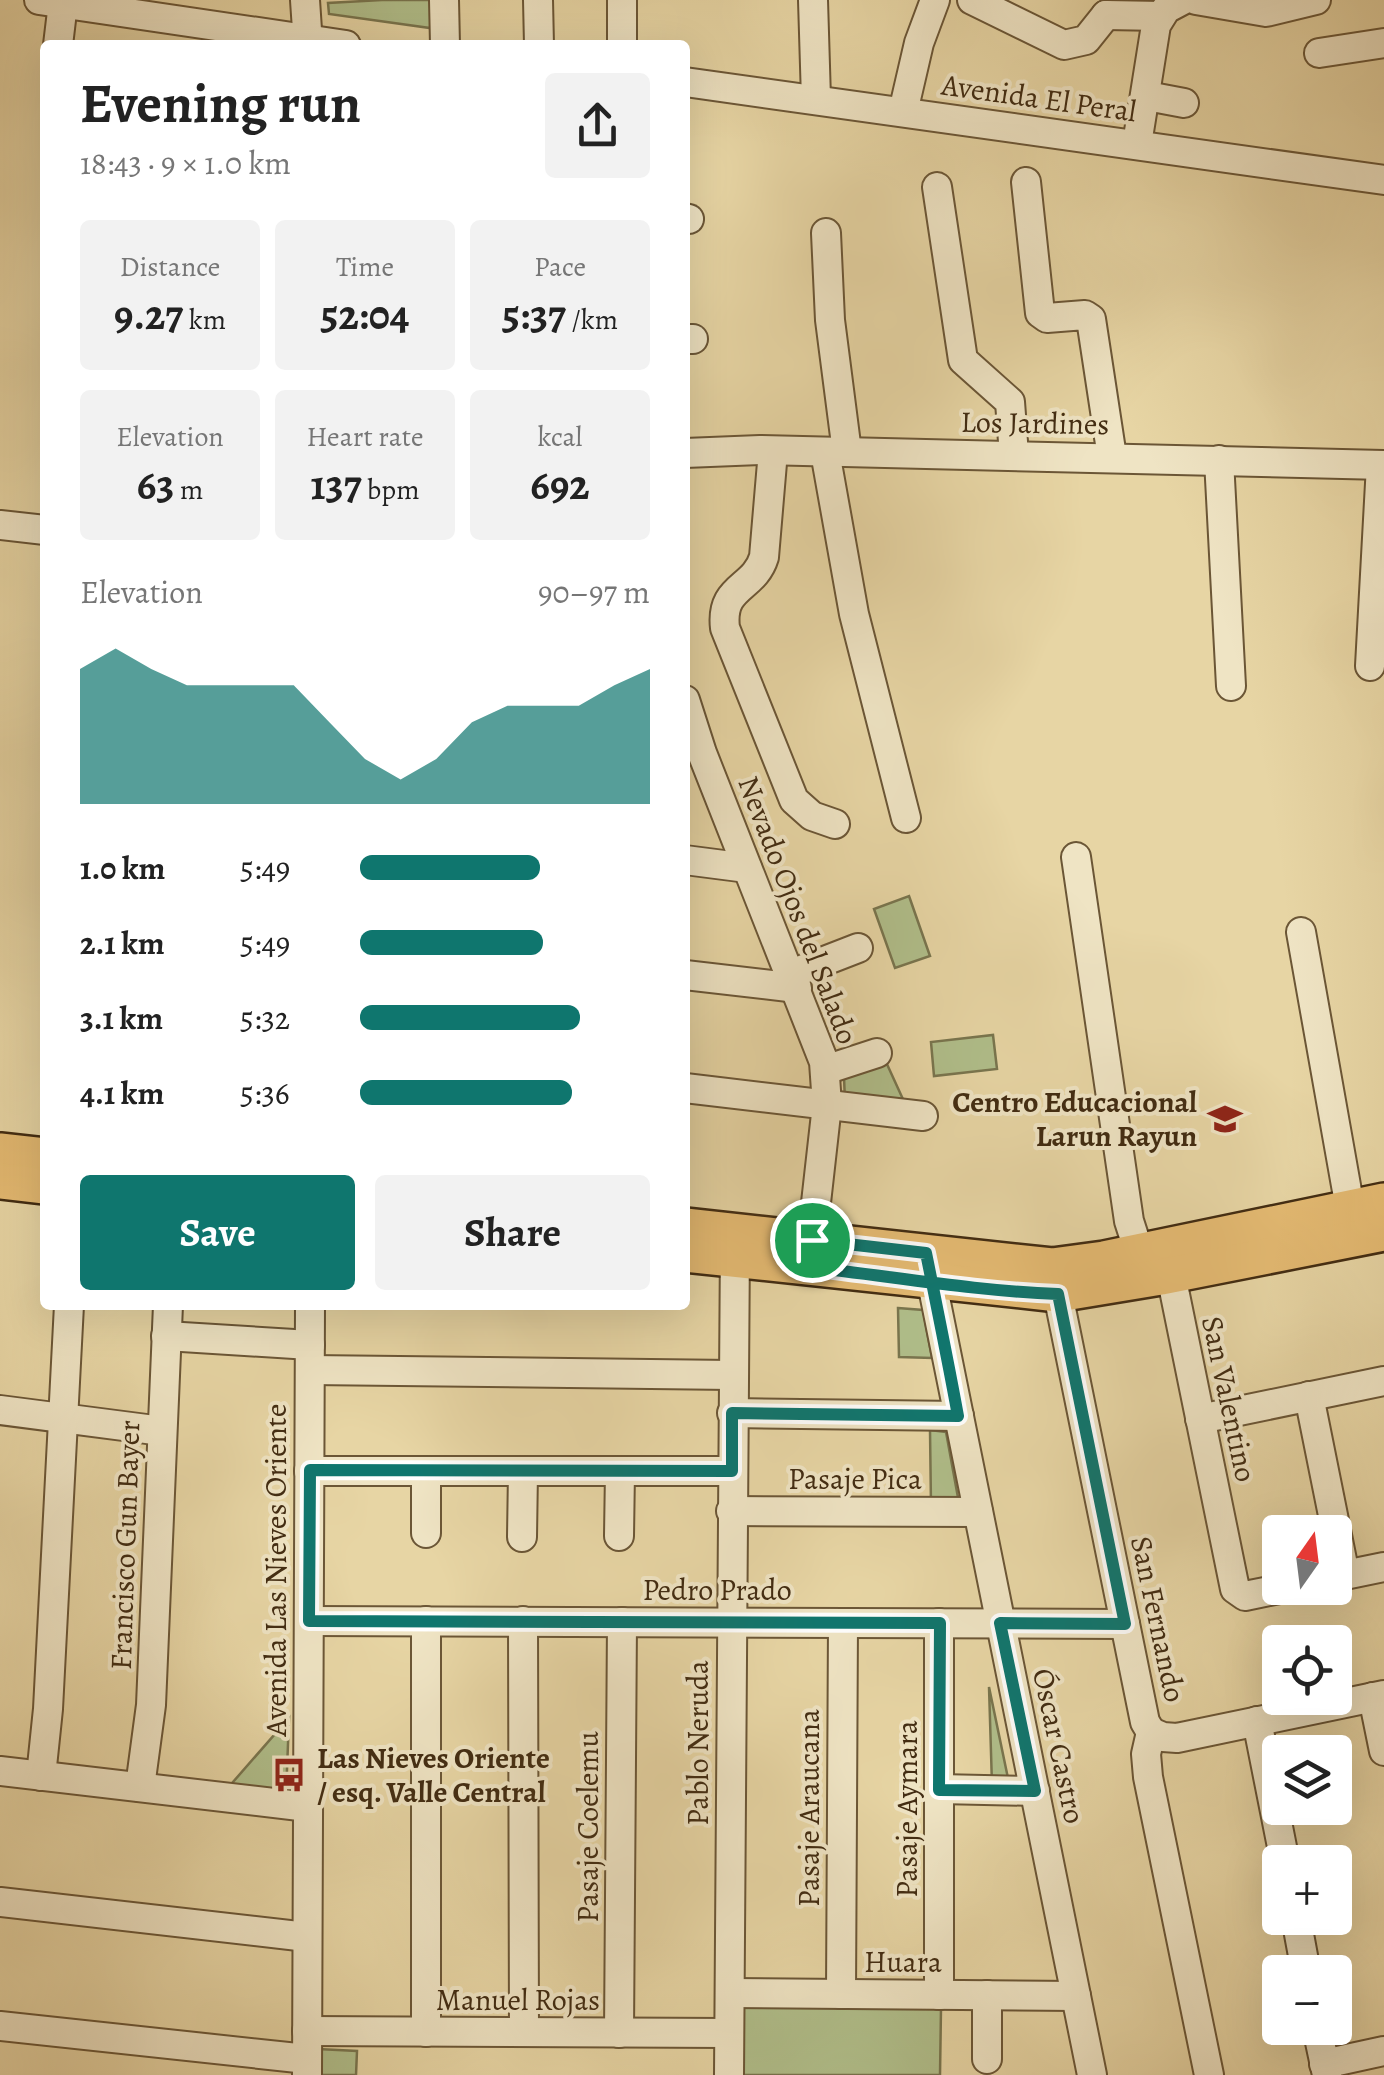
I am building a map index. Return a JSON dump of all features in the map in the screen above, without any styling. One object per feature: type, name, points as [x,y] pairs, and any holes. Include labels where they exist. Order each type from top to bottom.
[{"type":"main road","points":[[0,1151],[40,1155]]},
{"type":"main road","points":[[0,1180],[40,1185]]},
{"type":"main road","points":[[929,1267],[1052,1266],[1140,1252],[1367,1204]]},
{"type":"main road","points":[[690,1228],[735,1244],[929,1267],[1058,1294],[1384,1233]]},
{"type":"main road","points":[[690,1253],[735,1244]]},
{"type":"street","points":[[305,0],[308,40]]},
{"type":"street","points":[[444,0],[445,40]]},
{"type":"street","points":[[538,0],[539,40]]},
{"type":"street","points":[[622,0],[622,40]]},
{"type":"street","points":[[813,0],[816,99]]},
{"type":"street","points":[[904,112],[919,43],[935,0]]},
{"type":"street","points":[[972,0],[1064,45],[1086,40],[1102,7],[1172,8]]},
{"type":"street","points":[[1196,0],[1266,12],[1316,0]]},
{"type":"street","points":[[57,40],[51,2],[170,32],[270,40]]},
{"type":"street","points":[[1137,144],[1156,25],[1172,8]]},
{"type":"street","points":[[1319,54],[1384,43]]},
{"type":"street","name":"Avenida El Peral","points":[[690,83],[1384,180]]},
{"type":"street","points":[[1146,96],[1184,103]]},
{"type":"street","points":[[1026,182],[1040,313],[1047,318],[1085,314],[1091,319],[1112,457]]},
{"type":"street","points":[[937,187],[963,360],[1010,402],[1014,455]]},
{"type":"street","points":[[826,232],[836,452],[854,614],[906,818]]},
{"type":"street","points":[[773,451],[764,558],[758,572],[734,590],[728,600],[725,628],[794,800],[812,816],[835,824]]},
{"type":"street","name":"Los Jardines","points":[[690,453],[1014,455],[1383,465]]},
{"type":"street","points":[[1219,460],[1231,686]]},
{"type":"street","points":[[1370,666],[1383,465]]},
{"type":"street","points":[[0,525],[40,529]]},
{"type":"street","name":"Nevado Ojos del Salado","points":[[693,752],[794,981],[825,1070],[827,1106],[810,1253]]},
{"type":"street","points":[[1076,858],[1129,1221],[1140,1252]]},
{"type":"street","points":[[690,861],[747,868]]},
{"type":"street","points":[[1301,932],[1367,1204]]},
{"type":"street","points":[[690,975],[794,981],[858,948]]},
{"type":"street","points":[[825,1070],[877,1053]]},
{"type":"street","points":[[690,1089],[923,1116]]},
{"type":"street","name":"Pablo Neruda","points":[[729,2075],[735,1244]]},
{"type":"street","name":"Óscar Castro","points":[[929,1267],[1092,2075]]},
{"type":"street","name":"San Valentino","points":[[1171,1275],[1238,1594],[1262,1593]]},
{"type":"street","name":"San Fernando","points":[[1058,1294],[1145,1722],[1151,1732],[1146,1754],[1148,1777],[1209,2075]]},
{"type":"street","points":[[41,1776],[69,1310]]},
{"type":"street","name":"Francisco Gun Bayer","points":[[140,1787],[151,1705],[168,1310]]},
{"type":"street","name":"Avenida Las Nieves Oriente","points":[[307,2055],[310,1310]]},
{"type":"street","points":[[166,1336],[310,1358],[732,1374]]},
{"type":"street","points":[[1200,1418],[1384,1381]]},
{"type":"street","points":[[1309,1396],[1329,1515]]},
{"type":"street","points":[[0,1410],[162,1430]]},
{"type":"street","points":[[732,1413],[958,1416]]},
{"type":"street","points":[[310,1470],[732,1471]]},
{"type":"street","points":[[426,1471],[426,1534]]},
{"type":"street","points":[[522,1537],[523,1471]]},
{"type":"street","points":[[619,1536],[620,1471]]},
{"type":"street","name":"Pasaje Pica","points":[[731,1511],[978,1512]]},
{"type":"street","points":[[1352,1574],[1384,1567]]},
{"type":"street","name":"Pedro Prado","points":[[309,1621],[1125,1624]]},
{"type":"street","points":[[426,1621],[426,2032]]},
{"type":"street","points":[[524,1622],[524,2032]]},
{"type":"street","name":"Pasaje Coelemu","points":[[620,2032],[622,1622]]},
{"type":"street","name":"Pasaje Araucana","points":[[841,1994],[843,1623]]},
{"type":"street","name":"Pasaje Aymara","points":[[939,1995],[940,1623]]},
{"type":"street","points":[[1151,1732],[1170,1738],[1378,1696],[1384,1751]]},
{"type":"street","points":[[1257,1721],[1282,1845]]},
{"type":"street","points":[[0,1771],[308,1807]]},
{"type":"street","points":[[939,1790],[1035,1791]]},
{"type":"street","points":[[0,1902],[307,1937]]},
{"type":"street","name":"Huara","points":[[730,1993],[1076,1996]]},
{"type":"street","points":[[987,1995],[987,2059]]},
{"type":"street","name":"Manuel Rojas","points":[[0,2026],[307,2055],[426,2032],[730,2033]]},
{"type":"street","points":[[1326,2069],[1384,2051]]},
{"type":"green space","points":[[433,0],[430,28],[329,14],[328,3]]},
{"type":"green space","points":[[909,896],[930,956],[895,968],[874,909]]},
{"type":"green space","points":[[993,1035],[997,1069],[934,1076],[931,1042]]},
{"type":"green space","points":[[886,1062],[907,1108],[845,1102],[844,1077]]},
{"type":"green space","points":[[898,1308],[923,1310],[932,1358],[899,1357]]},
{"type":"green space","points":[[930,1430],[946,1432],[959,1503],[931,1506]]},
{"type":"green space","points":[[989,1687],[1009,1783],[992,1785]]},
{"type":"green space","points":[[289,1718],[286,1796],[226,1790]]},
{"type":"green space","points":[[742,2002],[941,2008],[940,2075],[742,2075]]},
{"type":"green space","points":[[318,2049],[357,2051],[356,2075],[318,2075]]},
{"type":"place","name":"Centro Educacional Larun Rayun","points":[[1225,1119]]},
{"type":"place","name":"Las Nieves Oriente / esq. Valle Central","points":[[289,1775]]},
{"type":"route","points":[[812,1240],[808,1267],[932,1281],[1022,1292],[1058,1294],[1125,1624],[1000,1623],[1035,1791],[939,1790],[940,1623],[309,1621],[310,1470],[732,1471],[732,1413],[958,1416],[932,1281],[926,1253],[812,1240]]}]
